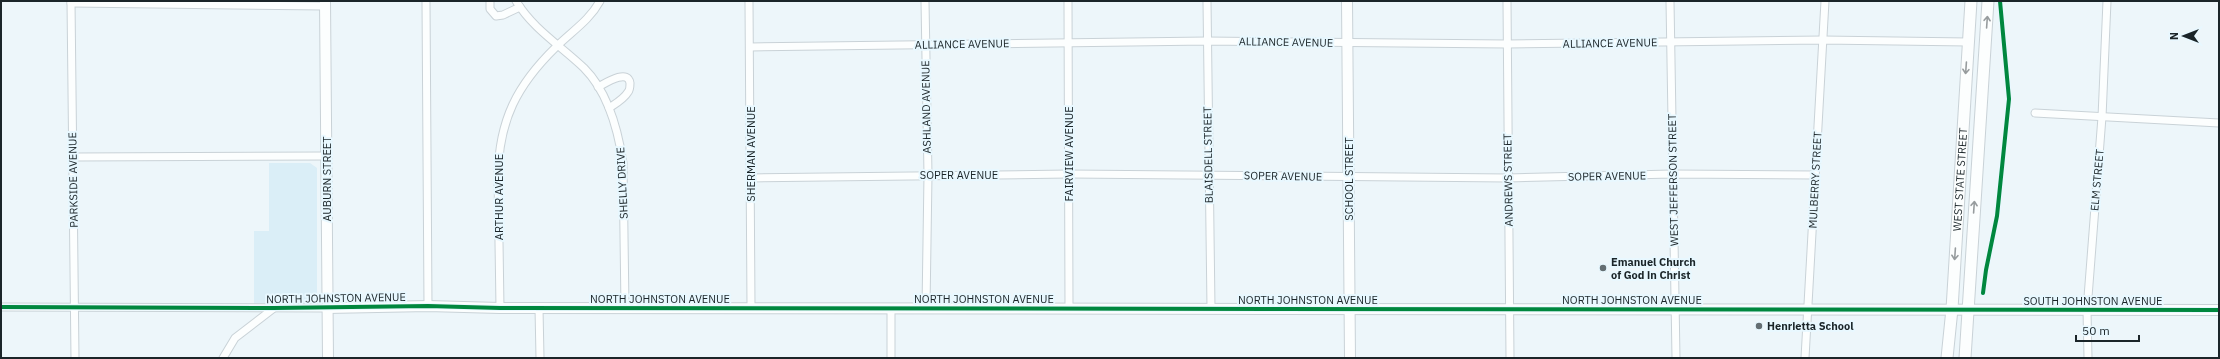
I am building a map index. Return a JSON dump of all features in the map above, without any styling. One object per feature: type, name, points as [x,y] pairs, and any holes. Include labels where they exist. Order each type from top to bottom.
[{"type":"main road","name":"WEST STATE STREET","points":[[1947,358],[1952,309],[1971,1]]},
{"type":"main road","name":"WEST STATE STREET","points":[[1965,358],[1967,308],[1988,1]]},
{"type":"street","points":[[426,1],[428,306]]},
{"type":"street","points":[[490,1],[490,10],[496,16],[503,15],[518,4]]},
{"type":"street","name":"ARTHUR AVENUE","points":[[500,308],[498,175],[505,119],[521,90],[541,63],[557,46],[586,21],[600,1]]},
{"type":"street","name":"SHERMAN AVENUE","points":[[749,1],[751,307]]},
{"type":"street","name":"ASHLAND AVENUE","points":[[925,1],[928,175],[926,308]]},
{"type":"street","name":"FAIRVIEW AVENUE","points":[[1068,1],[1069,308]]},
{"type":"street","name":"BLAISDELL STREET","points":[[1207,1],[1208,175],[1211,308]]},
{"type":"street","name":"SCHOOL STREET","points":[[1347,1],[1350,358]]},
{"type":"street","name":"ANDREWS STREET","points":[[1507,1],[1510,358]]},
{"type":"street","name":"WEST JEFFERSON STREET","points":[[1670,1],[1676,358]]},
{"type":"street","name":"MULBERRY STREET","points":[[1805,358],[1809,309],[1825,1]]},
{"type":"street","name":"ELM STREET","points":[[2088,358],[2087,310],[2102,117],[2107,1]]},
{"type":"street","points":[[71,2],[325,3]]},
{"type":"street","name":"PARKSIDE AVENUE","points":[[71,2],[75,358]]},
{"type":"street","name":"AUBURN STREET","points":[[325,3],[328,358]]},
{"type":"street","name":"SHELLY DRIVE","points":[[518,4],[557,46],[584,69],[598,87],[609,108],[620,142],[623,163],[625,308]]},
{"type":"street","name":"ALLIANCE AVENUE","points":[[750,47],[1208,41],[1507,44],[1823,40],[1968,42]]},
{"type":"street","points":[[598,87],[616,78],[626,78],[629,80],[630,84],[628,94],[609,108]]},
{"type":"street","points":[[2034,113],[2219,124]]},
{"type":"street","points":[[73,157],[327,156]]},
{"type":"street","name":"SOPER AVENUE","points":[[751,178],[1069,174],[1349,178],[1508,178],[1672,174],[1815,175]]},
{"type":"street","name":"NORTH JOHNSTON AVENUE","points":[[1,308],[327,308],[428,306],[500,308],[751,307],[891,309],[1211,308],[1510,310],[1967,308]]},
{"type":"street","points":[[223,358],[235,338],[274,308]]},
{"type":"street","points":[[539,308],[540,358]]},
{"type":"street","name":"SOUTH JOHNSTON AVENUE","points":[[1967,308],[2219,310]]},
{"type":"street","points":[[891,309],[891,358]]},
{"type":"shaded area","points":[[269,163],[310,163],[317,168],[317,296],[311,303],[254,304],[254,231],[269,231]]},
{"type":"cycle path","points":[[1983,293],[1997,216],[2009,99],[2000,1]]},
{"type":"cycle path","points":[[1,307],[274,308],[428,306],[500,308],[2219,310]]},
{"type":"place","name":"Emanuel Church of God in Christ","points":[[1603,268]]},
{"type":"place","name":"Henrietta School","points":[[1759,326]]}]
